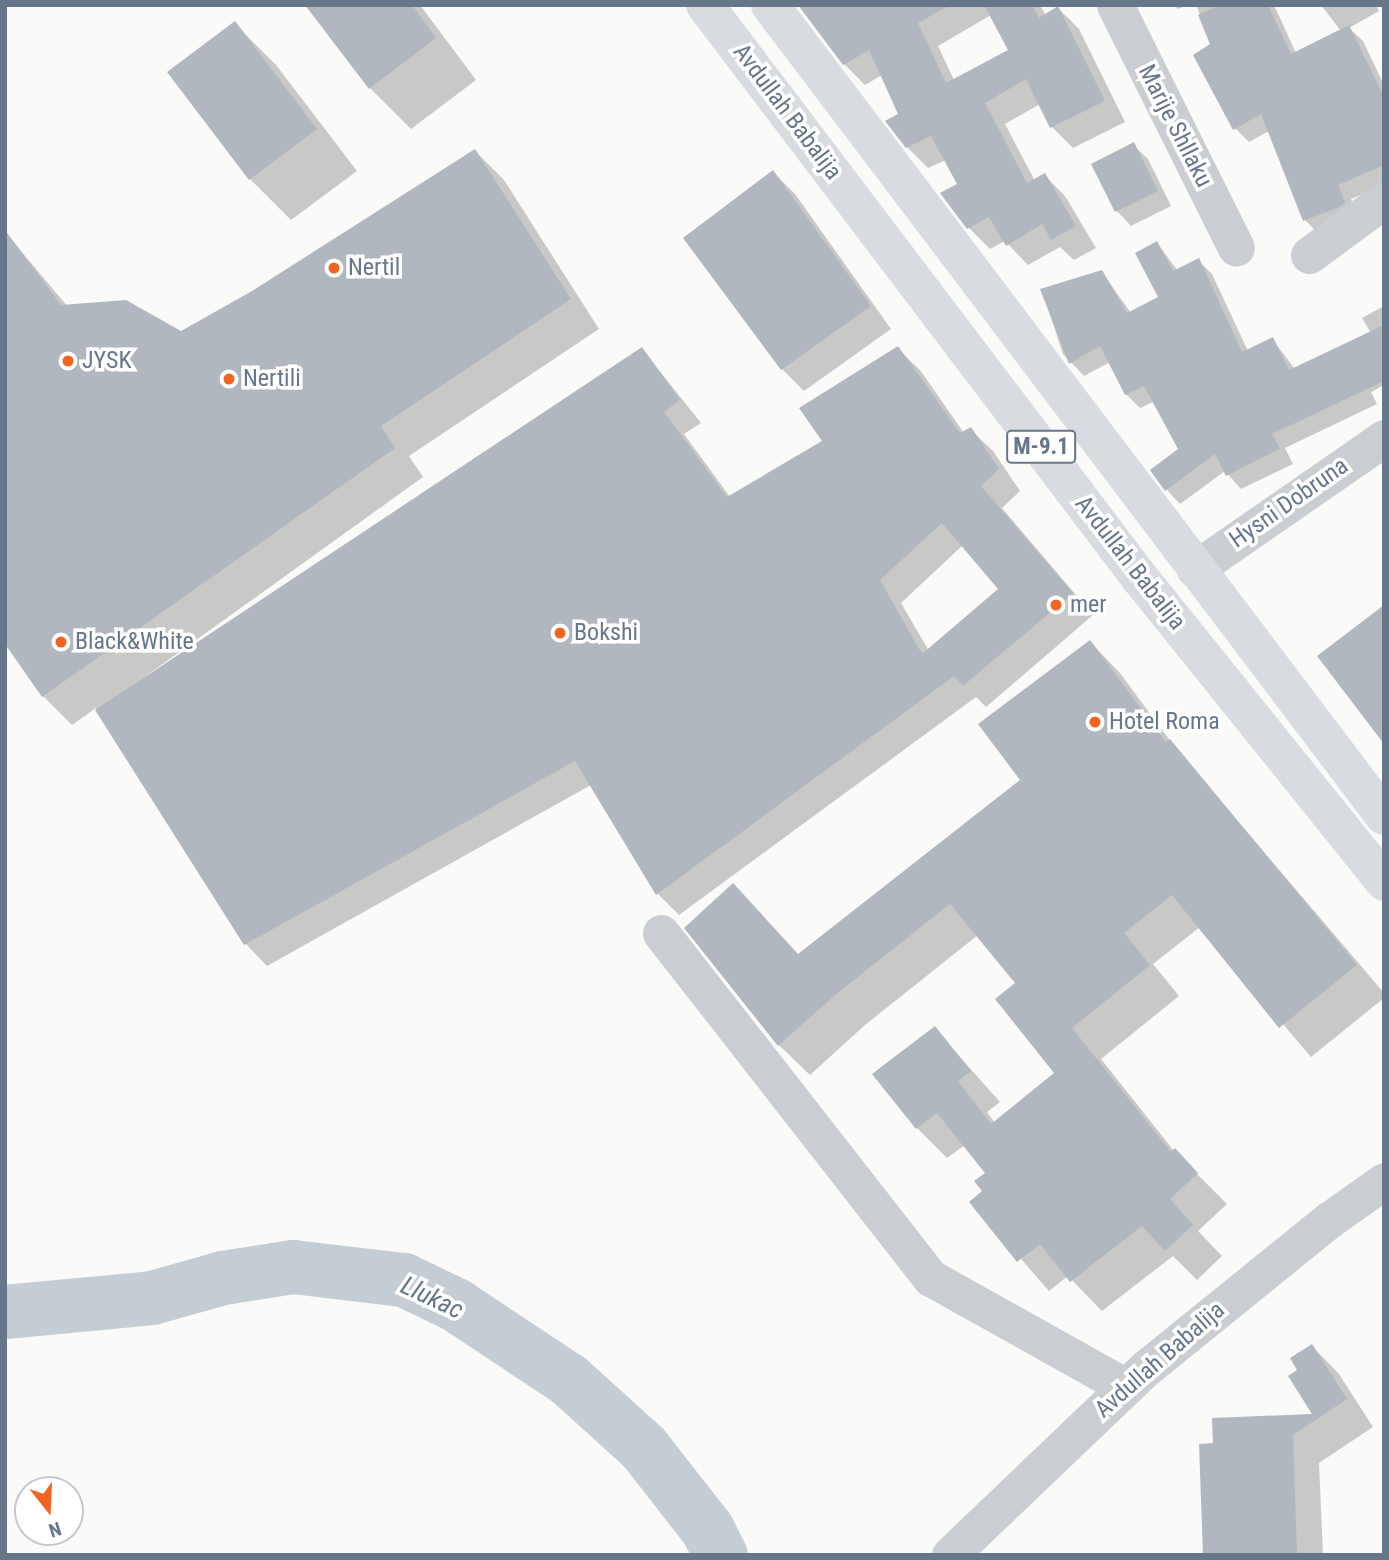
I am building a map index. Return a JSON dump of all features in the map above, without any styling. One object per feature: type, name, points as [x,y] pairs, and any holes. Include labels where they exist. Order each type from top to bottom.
[{"type":"main road","name":"Avdullah Babalija","points":[[705,5],[1140,578],[1384,882]]},
{"type":"main road","name":"Avdullah Babalija","points":[[769,5],[1384,816]]},
{"type":"street","name":"Marije Shllaku","points":[[1115,5],[1236,248]]},
{"type":"street","points":[[1309,255],[1384,200]]},
{"type":"street","name":"Hysni Dobruna","points":[[1195,569],[1384,438]]},
{"type":"street","points":[[661,933],[931,1278],[1126,1387]]},
{"type":"street","name":"Avdullah Babalija","points":[[950,1555],[1126,1387],[1329,1220],[1384,1181]]},
{"type":"building","points":[[305,5],[412,5],[436,38],[369,89]]},
{"type":"building","points":[[798,5],[950,5],[918,23],[946,83],[1008,50],[984,5],[1032,5],[1039,18],[1058,6],[1105,101],[1050,128],[1026,79],[985,103],[1027,183],[1045,173],[1076,226],[1051,240],[1042,224],[1006,246],[989,217],[967,229],[940,193],[957,184],[931,136],[906,148],[885,121],[898,114],[869,50],[843,65]]},
{"type":"building","points":[[1221,5],[1268,5],[1291,54],[1349,25],[1384,97],[1384,165],[1338,185],[1345,203],[1339,207],[1303,221],[1261,114],[1233,130],[1193,55],[1210,44],[1198,15]]},
{"type":"building","points":[[235,21],[317,129],[249,180],[167,72]]},
{"type":"building","points":[[1134,142],[1158,191],[1115,212],[1091,164]]},
{"type":"building","name":"Nertili","points":[[475,149],[571,299],[381,426],[395,448],[42,697],[5,644],[5,230],[61,305],[126,300],[181,331],[252,291]]},
{"type":"building","points":[[773,170],[871,306],[781,370],[683,238]]},
{"type":"building","points":[[1157,241],[1173,271],[1199,258],[1242,352],[1273,337],[1289,370],[1384,325],[1384,381],[1272,434],[1280,449],[1226,476],[1215,454],[1165,491],[1150,470],[1178,449],[1144,386],[1125,395],[1100,346],[1069,364],[1040,289],[1102,270],[1127,313],[1158,297],[1135,253]]},
{"type":"building","name":"Bokshi","points":[[898,346],[960,433],[971,427],[999,469],[981,486],[1073,593],[963,686],[954,676],[656,895],[575,761],[244,945],[95,710],[642,347],[680,400],[664,412],[727,497],[822,441],[799,408]],"holes":[[[942,523],[998,589],[922,654],[880,580]]]},
{"type":"building","points":[[1384,605],[1384,744],[1317,656]]},
{"type":"building","points":[[1090,640],[1166,742],[1170,739],[1357,965],[1279,1028],[1172,895],[1124,933],[1150,965],[1072,1028],[1171,1152],[1175,1148],[1198,1173],[1170,1199],[1193,1225],[1165,1251],[1142,1226],[1070,1282],[1040,1244],[1017,1262],[969,1202],[982,1191],[974,1181],[985,1173],[937,1113],[916,1129],[872,1074],[935,1026],[971,1071],[958,1081],[991,1124],[1054,1073],[995,999],[1015,983],[950,904],[835,995],[778,1046],[684,928],[733,883],[798,954],[1020,780],[978,724]]},
{"type":"building","points":[[1312,1344],[1347,1399],[1293,1435],[1297,1555],[1203,1555],[1199,1444],[1213,1443],[1212,1418],[1312,1414],[1288,1376],[1297,1370],[1290,1358]]},
{"type":"waterway","name":"Llukac","points":[[5,1312],[152,1298],[223,1278],[293,1267],[404,1280],[456,1305],[569,1380],[644,1448],[708,1530],[721,1555]]},
{"type":"place","name":"Nertil","points":[[334,268]]},
{"type":"place","name":"JYSK","points":[[68,361]]},
{"type":"place","name":"Nertili","points":[[229,379]]},
{"type":"place","name":"mer","points":[[1056,605]]},
{"type":"place","name":"Bokshi","points":[[560,633]]},
{"type":"place","name":"Black&White","points":[[61,642]]},
{"type":"place","name":"Hotel Roma","points":[[1095,722]]}]
